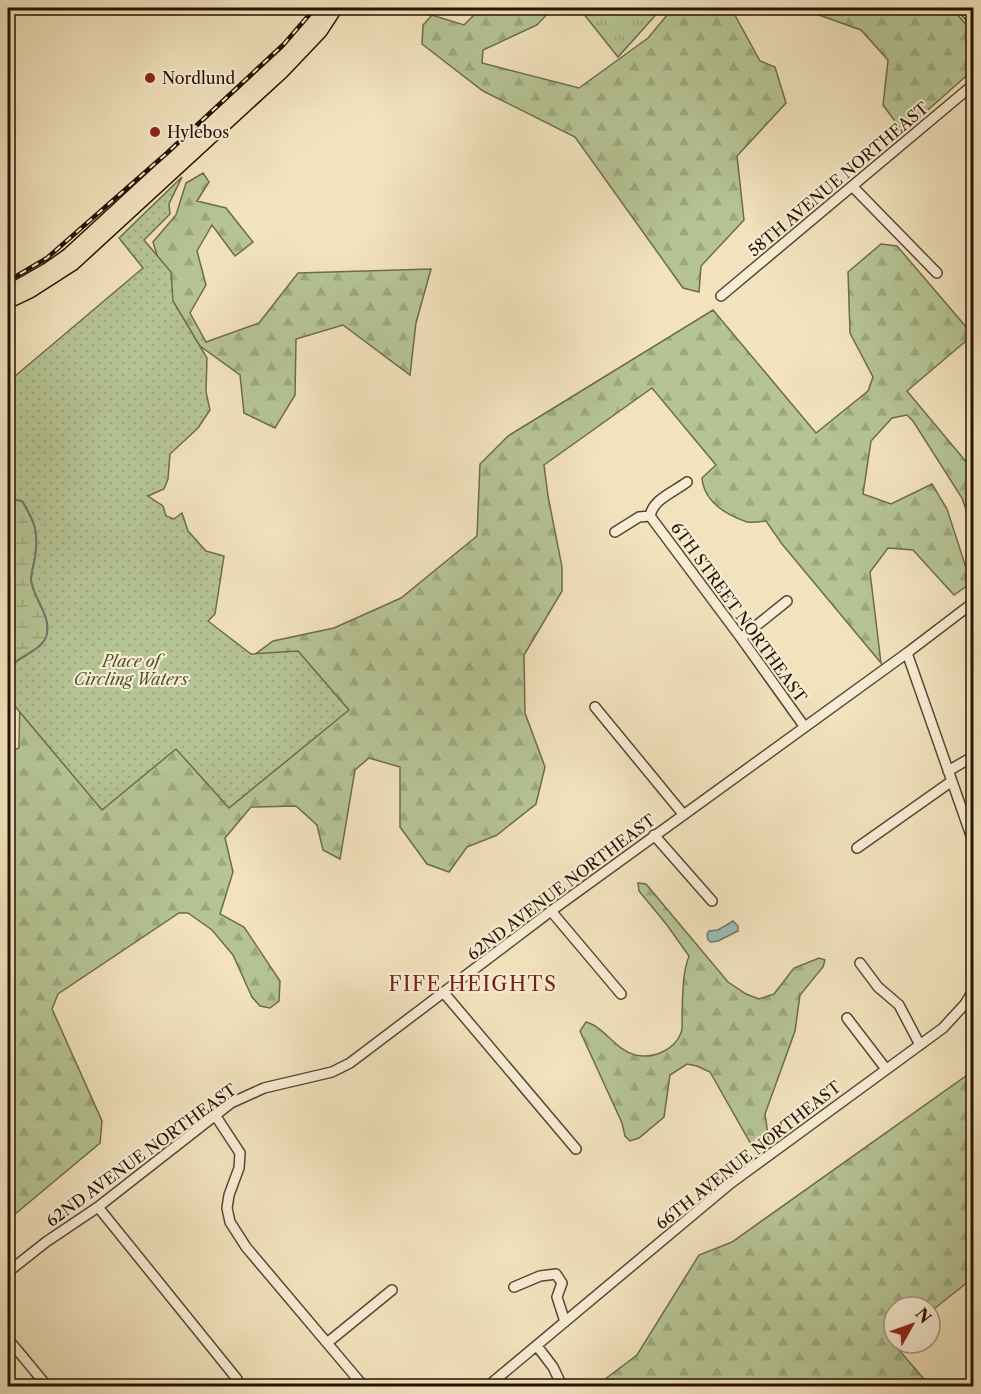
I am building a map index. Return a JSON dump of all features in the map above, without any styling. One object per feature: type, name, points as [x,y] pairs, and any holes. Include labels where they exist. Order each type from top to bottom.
[{"type":"main road","points":[[8,292],[48,269],[79,245],[287,53],[324,8]]},
{"type":"main road","points":[[8,302],[54,278],[88,250],[282,72],[321,32],[336,8]]},
{"type":"street","points":[[962,8],[974,21]]},
{"type":"street","name":"58TH AVENUE NORTHEAST","points":[[721,296],[974,84]]},
{"type":"street","points":[[852,186],[937,273]]},
{"type":"street","points":[[615,532],[639,517],[650,516],[658,501],[687,483]]},
{"type":"street","name":"6TH STREET NORTHEAST","points":[[650,516],[804,726]]},
{"type":"street","points":[[741,638],[787,601]]},
{"type":"street","name":"62ND AVENUE NORTHEAST","points":[[8,1272],[46,1242],[98,1207],[231,1103],[252,1093],[286,1082],[332,1072],[351,1062],[551,911],[974,602]]},
{"type":"street","points":[[907,653],[974,844]]},
{"type":"street","points":[[595,707],[683,814]]},
{"type":"street","points":[[948,771],[974,756]]},
{"type":"street","points":[[857,848],[952,781]]},
{"type":"street","points":[[654,835],[712,901]]},
{"type":"street","points":[[551,911],[621,994]]},
{"type":"street","points":[[860,963],[878,987],[898,1005],[920,1045]]},
{"type":"street","name":"66TH AVENUE NORTHEAST","points":[[488,1386],[731,1183],[920,1045],[951,1019],[974,989]]},
{"type":"street","points":[[444,993],[576,1149]]},
{"type":"street","points":[[847,1018],[886,1069]]},
{"type":"street","points":[[215,1115],[240,1154],[239,1168],[229,1195],[227,1208],[230,1222],[246,1247],[360,1382]]},
{"type":"street","points":[[98,1207],[237,1379]]},
{"type":"street","points":[[514,1287],[540,1276],[556,1274],[562,1283],[557,1298],[565,1322]]},
{"type":"street","points":[[327,1342],[392,1290]]},
{"type":"street","points":[[8,1338],[47,1386]]},
{"type":"street","points":[[537,1346],[553,1367],[561,1386]]},
{"type":"green space","points":[[481,8],[553,8],[537,25],[483,50],[482,63],[579,88],[648,38],[673,8],[731,8],[760,61],[775,67],[786,103],[737,156],[744,220],[701,266],[699,292],[683,288],[575,137],[483,91],[422,44],[423,25],[432,15],[464,25]]},
{"type":"green space","points":[[579,8],[662,8],[618,57]]},
{"type":"green space","points":[[811,8],[952,8],[973,33],[973,70],[903,132],[883,105],[888,60],[861,30],[819,15]]},
{"type":"green space","points":[[203,173],[209,182],[197,201],[226,208],[253,242],[235,256],[212,225],[197,251],[206,285],[190,313],[206,342],[259,323],[298,273],[431,269],[416,323],[410,375],[343,325],[296,339],[295,395],[275,428],[244,413],[240,375],[189,338],[174,312],[153,242],[176,215],[186,183]]},
{"type":"green space","name":"Place of Circling Waters","points":[[182,177],[169,204],[170,214],[144,240],[171,272],[173,301],[207,358],[206,392],[210,410],[198,428],[170,454],[168,479],[164,489],[148,496],[163,506],[166,516],[174,519],[182,513],[188,531],[206,551],[224,556],[215,614],[208,621],[251,654],[298,651],[349,710],[229,808],[176,749],[102,810],[8,698],[8,669],[39,647],[46,637],[47,622],[31,580],[36,530],[22,501],[8,500],[8,382],[143,268],[119,238]]},
{"type":"green space","points":[[881,244],[897,246],[973,335],[907,391],[973,470],[973,530],[962,498],[907,415],[892,418],[871,441],[863,494],[891,504],[932,484],[947,509],[971,583],[954,595],[913,550],[888,548],[870,572],[881,663],[782,544],[766,521],[747,522],[732,516],[712,501],[702,478],[716,465],[652,388],[544,465],[562,567],[562,591],[524,655],[525,713],[545,767],[536,804],[497,835],[467,847],[449,872],[427,864],[400,827],[400,767],[369,758],[355,770],[340,859],[323,850],[317,825],[296,806],[251,807],[225,838],[233,872],[220,914],[244,927],[280,981],[279,1001],[270,1008],[260,1006],[252,997],[233,955],[212,930],[188,913],[179,913],[58,994],[52,1009],[102,1121],[100,1143],[8,1220],[8,840],[11,808],[8,807],[8,752],[19,748],[20,689],[224,677],[273,641],[334,628],[401,598],[477,536],[480,464],[508,436],[713,310],[816,433],[868,391],[873,377],[850,333],[848,272]]},
{"type":"green space","points":[[8,414],[76,626],[8,676],[14,632],[8,624],[8,574],[11,575],[13,571],[8,565],[8,559],[14,552],[12,538],[8,534]]},
{"type":"green space","points":[[638,883],[646,884],[728,982],[746,994],[759,999],[774,994],[794,968],[819,958],[825,960],[823,967],[800,995],[795,1031],[765,1114],[769,1142],[756,1153],[710,1072],[687,1064],[670,1075],[664,1117],[639,1138],[630,1141],[625,1136],[622,1123],[580,1031],[586,1022],[593,1025],[621,1048],[635,1055],[655,1055],[668,1049],[682,1031],[684,978],[689,956],[639,891]]},
{"type":"green space","points":[[973,1071],[973,1278],[942,1303],[942,1295],[882,1295],[882,1355],[903,1355],[930,1386],[596,1386],[637,1355],[699,1255],[732,1242]]},
{"type":"water","points":[[8,8],[89,8],[60,13],[8,10]]},
{"type":"water","points":[[733,921],[738,926],[738,931],[718,941],[709,941],[707,935],[709,931],[718,930]]},
{"type":"waterway","points":[[8,500],[22,501],[35,528],[36,549],[31,580],[47,622],[46,637],[43,642],[8,669]]},
{"type":"railway","points":[[8,281],[47,258],[167,153],[284,44],[315,8]]},
{"type":"place","name":"Nordlund","points":[[150,78]]},
{"type":"place","name":"Hylebos","points":[[155,132]]},
{"type":"district","name":"FIFE HEIGHTS","points":[[473,984]]}]
